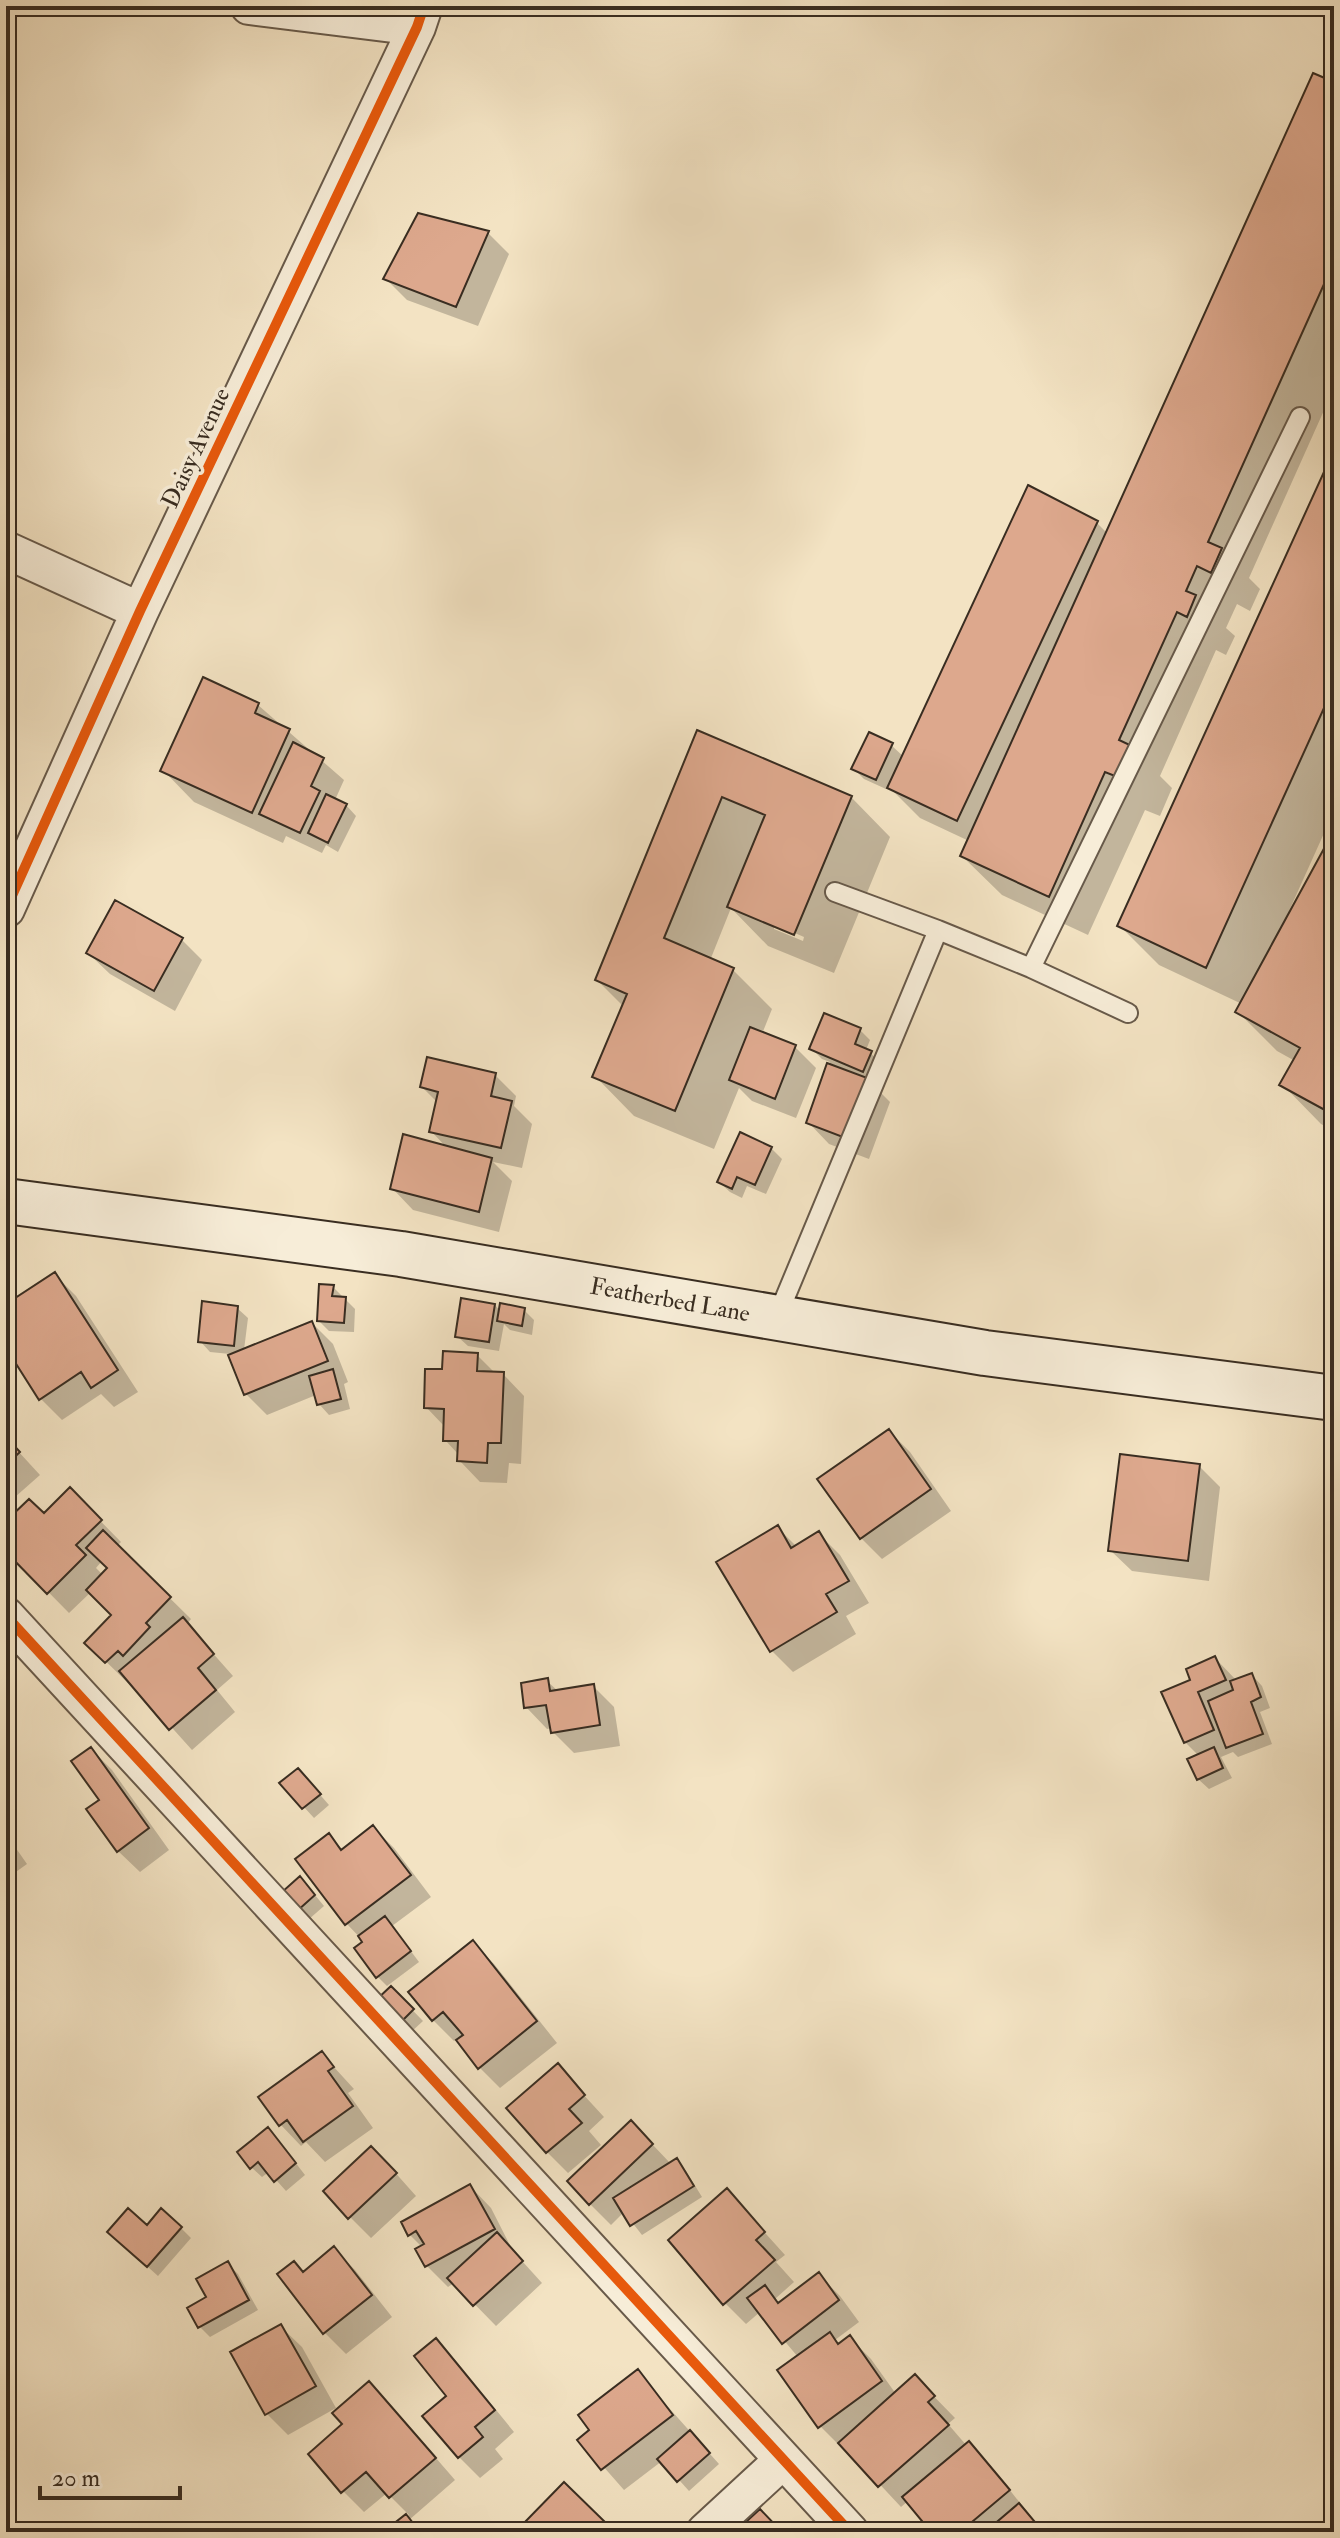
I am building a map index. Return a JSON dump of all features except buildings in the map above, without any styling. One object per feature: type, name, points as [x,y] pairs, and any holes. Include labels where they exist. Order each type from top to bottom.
[{"type":"main road","name":"Featherbed Lane","points":[[6,1201],[401,1254],[985,1353],[1334,1398]]},
{"type":"street","points":[[249,6],[421,16]]},
{"type":"street","name":"Daisy Avenue","points":[[6,909],[140,611],[421,16]]},
{"type":"street","points":[[6,550],[140,611]]},
{"type":"street","points":[[6,1616],[850,2532]]},
{"type":"street","points":[[705,2532],[783,2460]]},
{"type":"lane","points":[[1031,968],[1300,417]]},
{"type":"lane","points":[[835,892],[1031,968],[1128,1013]]},
{"type":"lane","points":[[777,1317],[938,930]]},
{"type":"cycle path","points":[[6,909],[140,611],[417,27],[424,6]]},
{"type":"cycle path","points":[[6,1616],[850,2532]]}]
